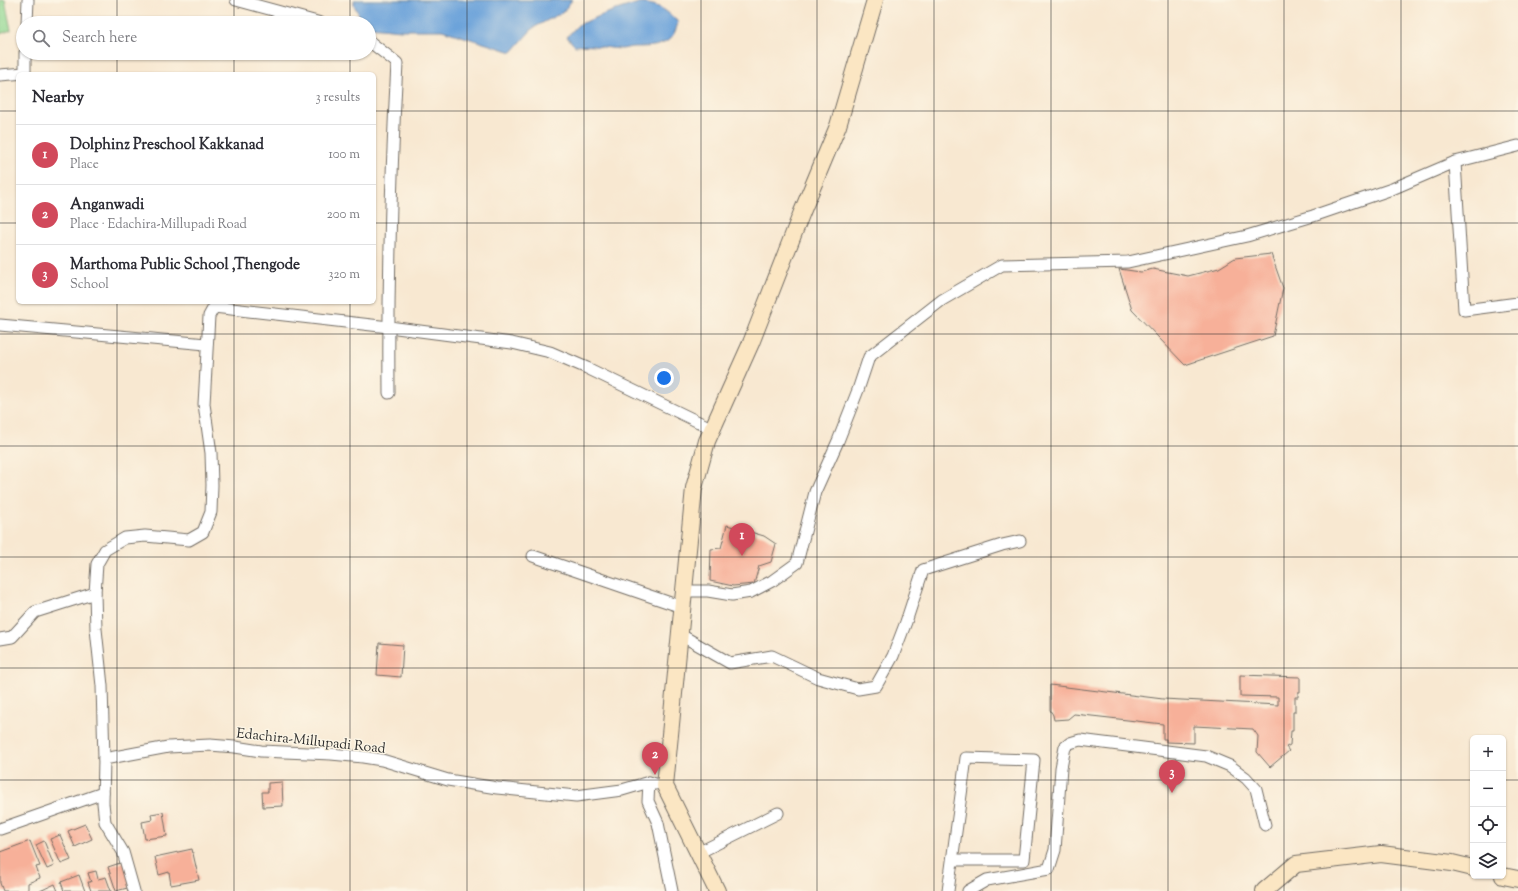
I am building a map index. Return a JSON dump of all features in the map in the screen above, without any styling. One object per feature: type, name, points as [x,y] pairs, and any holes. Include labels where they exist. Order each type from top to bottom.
[{"type":"main road","points":[[717,891],[665,786],[694,488],[708,441],[751,343],[802,212],[838,126],[875,0]]},
{"type":"main road","points":[[1264,891],[1296,864],[1381,854],[1452,863],[1470,867]]},
{"type":"main road","points":[[1506,877],[1518,879]]},
{"type":"street","points":[[27,16],[28,0]]},
{"type":"street","points":[[236,0],[295,16]]},
{"type":"street","points":[[376,46],[397,63],[392,166],[389,393]]},
{"type":"street","points":[[25,72],[26,60]]},
{"type":"street","points":[[0,75],[16,74]]},
{"type":"street","points":[[684,591],[708,591],[732,595],[751,592],[772,581],[798,563],[814,492],[838,441],[869,357],[942,300],[1002,265],[1128,262],[1247,236],[1313,216],[1392,189],[1454,162],[1518,146]]},
{"type":"street","points":[[1454,162],[1464,310],[1518,303]]},
{"type":"street","points":[[134,891],[123,852],[105,822],[103,793],[104,759],[102,686],[96,630],[95,594],[97,564],[105,550],[125,538],[145,536],[189,540],[203,532],[211,512],[211,453],[204,404],[206,344],[209,316],[214,308],[389,327],[512,343],[550,352],[587,368],[713,429]]},
{"type":"street","points":[[0,325],[206,344]]},
{"type":"street","points":[[679,634],[730,663],[772,656],[818,678],[858,689],[876,686],[895,649],[906,622],[923,570],[1002,545],[1020,541]]},
{"type":"street","points":[[533,556],[682,607]]},
{"type":"street","points":[[0,639],[12,637],[35,612],[95,594]]},
{"type":"street","points":[[968,891],[987,880],[1048,869],[1055,850],[1061,768],[1065,747],[1070,743],[1080,740],[1206,756],[1230,766],[1246,778],[1256,789],[1265,825]]},
{"type":"street","name":"Edachira-Millupadi Road","points":[[104,759],[168,747],[210,745],[261,751],[363,757],[382,760],[448,780],[497,788],[576,796],[622,790],[649,782]]},
{"type":"street","points":[[948,891],[966,758],[1034,760],[1024,860],[953,860]]},
{"type":"street","points":[[665,786],[649,782],[648,800],[658,823],[672,891]]},
{"type":"street","points":[[0,829],[103,793]]},
{"type":"street","points":[[698,853],[778,814]]},
{"type":"green space","points":[[0,0],[5,0],[11,30],[0,34]]},
{"type":"water","points":[[354,0],[572,0],[563,12],[533,28],[512,52],[442,30],[401,30],[376,28],[376,16],[360,16],[354,5]]},
{"type":"water","points":[[638,3],[656,6],[669,13],[678,22],[676,30],[667,41],[656,46],[621,49],[575,46],[567,37],[578,25],[607,13]]},
{"type":"building","points":[[1271,254],[1283,288],[1273,336],[1185,365],[1132,310],[1119,269],[1141,272],[1153,269],[1188,276],[1219,268],[1235,258]]},
{"type":"building","points":[[727,525],[764,536],[776,544],[771,562],[759,566],[754,584],[733,586],[710,581],[711,549],[721,548]]},
{"type":"building","points":[[379,643],[403,645],[401,677],[377,675]]},
{"type":"building","points":[[1240,675],[1300,677],[1300,692],[1298,692],[1298,697],[1295,697],[1295,712],[1293,712],[1293,731],[1291,731],[1290,745],[1286,747],[1289,751],[1270,767],[1257,752],[1258,736],[1253,729],[1194,726],[1194,743],[1166,742],[1166,739],[1163,739],[1163,724],[1074,714],[1068,719],[1054,720],[1050,710],[1050,685],[1163,699],[1278,705],[1278,697],[1240,696]]},
{"type":"building","points":[[282,782],[283,806],[263,807],[262,792],[268,792],[268,783]]},
{"type":"building","points":[[163,812],[167,836],[145,839],[142,822],[152,820],[151,814]]},
{"type":"building","points":[[85,824],[92,839],[75,847],[68,831]]},
{"type":"building","points":[[60,835],[71,860],[61,864],[50,839]]},
{"type":"building","points":[[30,841],[40,866],[36,867],[40,878],[28,883],[28,890],[3,891],[0,883],[0,852]]},
{"type":"building","points":[[44,841],[54,866],[47,869],[36,845]]},
{"type":"building","points":[[192,849],[199,880],[171,885],[169,872],[159,875],[155,857]]},
{"type":"building","points":[[126,861],[135,886],[116,891],[108,867]]},
{"type":"building","points":[[96,871],[98,879],[106,877],[111,891],[91,891],[88,882],[91,882],[88,873]]},
{"type":"building","points":[[79,875],[85,891],[64,891],[61,882]]},
{"type":"building","points":[[55,884],[58,891],[40,891]]},
{"type":"place","name":"Dolphinz Preschool Kakkanad","points":[[742,556]]},
{"type":"place","name":"Anganwadi","points":[[655,775]]},
{"type":"place","name":"Marthoma Public School ,Thengode","points":[[1172,793]]}]
